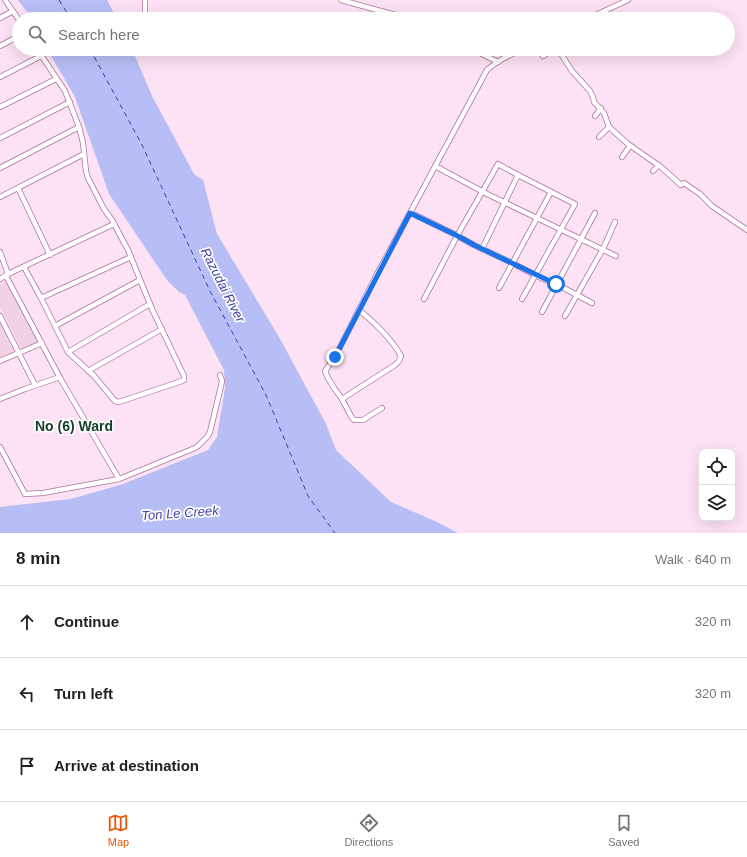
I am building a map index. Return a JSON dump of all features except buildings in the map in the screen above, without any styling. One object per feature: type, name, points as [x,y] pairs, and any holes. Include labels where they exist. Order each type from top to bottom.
[{"type":"street","points":[[0,18],[14,11],[6,0]]},
{"type":"street","points":[[145,0],[145,12]]},
{"type":"street","points":[[341,0],[385,12]]},
{"type":"street","points":[[602,12],[628,0]]},
{"type":"street","points":[[0,46],[12,40]]},
{"type":"street","points":[[0,77],[41,56],[64,91],[70,102],[79,127],[88,178],[131,257],[150,304],[184,376],[184,380],[182,382],[117,402],[94,376],[68,352],[24,267]]},
{"type":"street","points":[[486,56],[498,62]]},
{"type":"street","points":[[382,408],[363,420],[354,420],[325,371],[335,357],[487,70],[510,56]]},
{"type":"street","points":[[562,56],[572,71],[593,97],[594,102],[604,112],[609,127],[630,146],[659,165],[681,185],[684,183],[695,190],[712,206],[747,230]]},
{"type":"street","points":[[0,107],[56,79]]},
{"type":"street","points":[[0,138],[70,102]]},
{"type":"street","points":[[595,116],[601,108]]},
{"type":"street","points":[[0,168],[79,127]]},
{"type":"street","points":[[600,137],[609,127]]},
{"type":"street","points":[[622,157],[630,146]]},
{"type":"street","points":[[0,197],[84,154]]},
{"type":"street","points":[[424,299],[457,236],[498,164],[575,204],[522,299]]},
{"type":"street","points":[[653,171],[659,165]]},
{"type":"street","points":[[435,166],[482,192],[616,256]]},
{"type":"street","points":[[482,249],[518,175]]},
{"type":"street","points":[[18,188],[50,255]]},
{"type":"street","points":[[499,288],[551,192]]},
{"type":"street","points":[[410,213],[592,303]]},
{"type":"street","points":[[542,312],[595,213]]},
{"type":"street","points":[[565,316],[603,249],[615,222]]},
{"type":"street","points":[[0,279],[114,224]]},
{"type":"street","points":[[0,252],[7,275],[60,378],[119,479]]},
{"type":"street","points":[[41,298],[131,257]]},
{"type":"street","points":[[55,326],[140,280]]},
{"type":"street","points":[[68,352],[150,304]]},
{"type":"street","points":[[342,399],[395,365],[401,356],[389,339],[372,320],[359,310]]},
{"type":"street","points":[[0,316],[35,385]]},
{"type":"street","points":[[88,371],[162,329]]},
{"type":"street","points":[[0,361],[42,343]]},
{"type":"street","points":[[0,447],[25,494],[43,493],[119,479],[195,448],[207,437],[222,386],[220,374]]},
{"type":"street","points":[[0,398],[56,378],[60,378]]},
{"type":"shaded area","points":[[8,280],[38,342],[22,350],[0,307],[0,285]]},
{"type":"shaded area","points":[[0,322],[14,352],[0,358]]},
{"type":"water","points":[[18,0],[107,0],[113,12],[28,11],[27,12]]},
{"type":"water","points":[[51,56],[135,56],[152,96],[194,174],[203,180],[217,234],[279,337],[326,424],[336,450],[391,502],[458,533],[0,533],[0,507],[71,499],[123,484],[208,450],[217,437],[225,388],[224,370],[185,295],[179,292],[167,280],[109,194],[75,97]]},
{"type":"ferry route","points":[[59,0],[67,12]]},
{"type":"ferry route","points":[[94,56],[142,145],[210,291],[266,395],[308,496],[335,533]]},
{"type":"district","name":"No (6) Ward","points":[[74,426]]},
{"type":"route","points":[[335,357],[410,213],[556,284]]},
{"type":"water label","name":"Razudai River","points":[[223,285]]},
{"type":"water label","name":"Ton Le Creek","points":[[180,513]]}]
